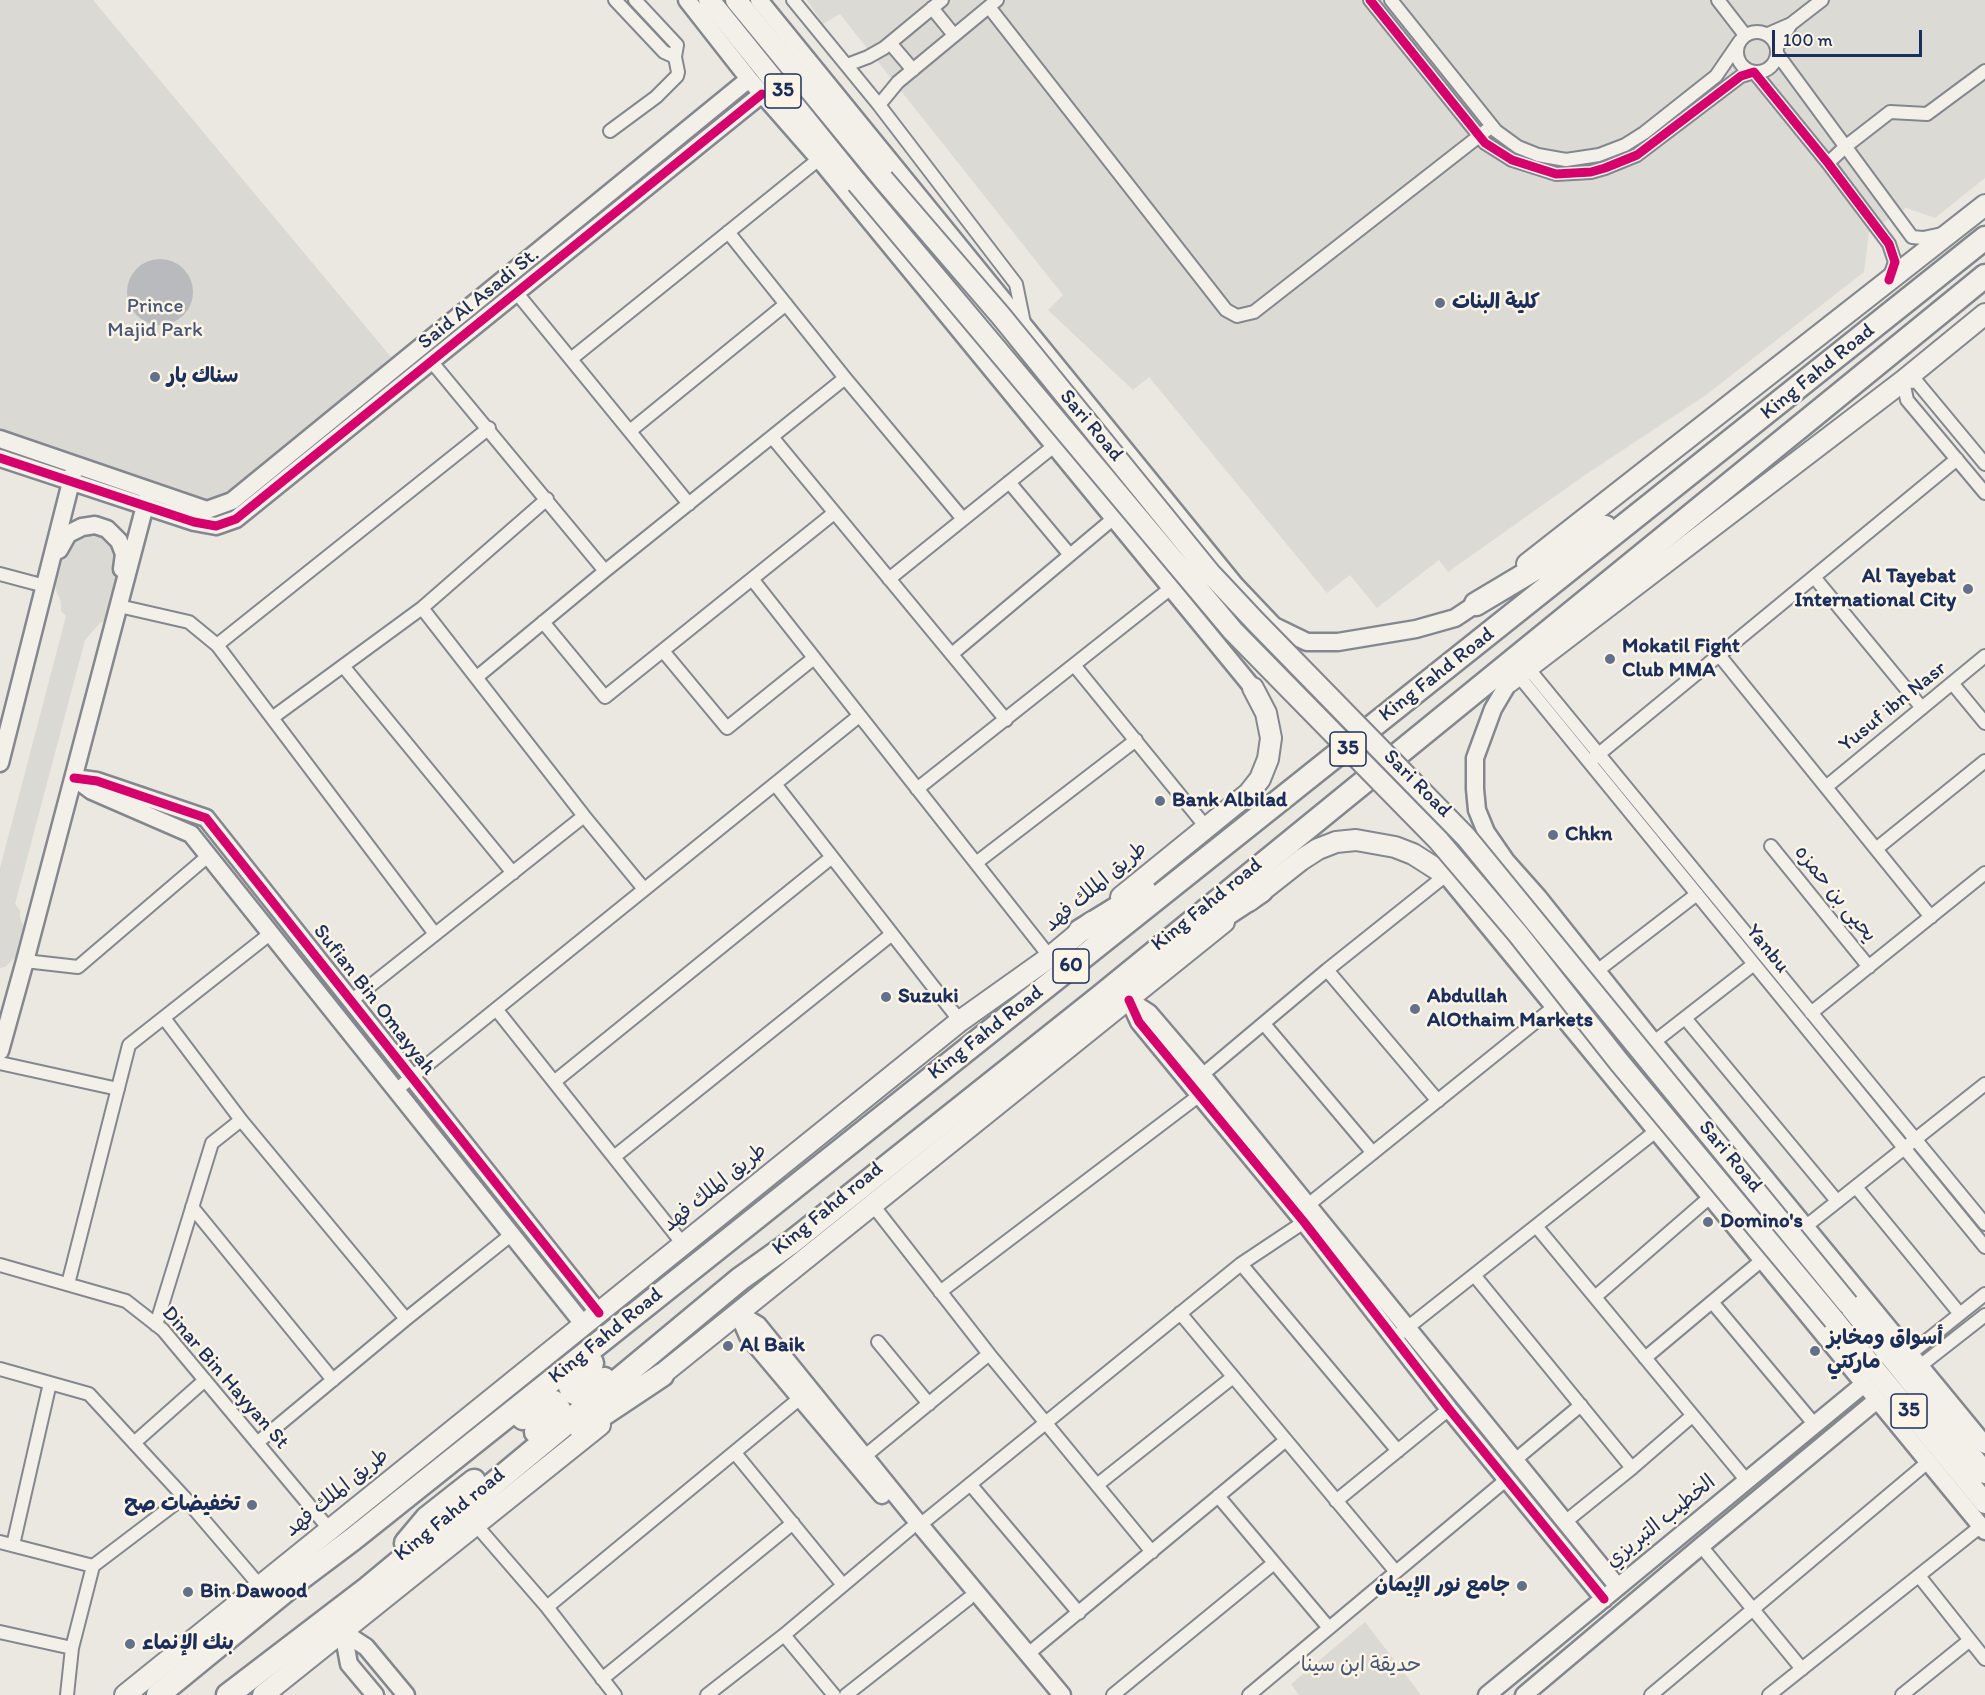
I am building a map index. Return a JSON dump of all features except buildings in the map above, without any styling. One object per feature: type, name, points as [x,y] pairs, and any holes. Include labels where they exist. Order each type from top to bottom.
[{"type":"highway","name":"King Fahd Road","points":[[158,1695],[301,1578],[353,1539],[1984,239]]},
{"type":"highway","name":"King Fahd Road","points":[[228,1695],[368,1588],[740,1279],[792,1242],[1101,996],[1985,276]]},
{"type":"highway","points":[[1476,604],[1683,479]]},
{"type":"highway","points":[[1080,932],[1236,835]]},
{"type":"highway","points":[[1101,996],[1261,891]]},
{"type":"highway","points":[[740,1279],[703,1302],[590,1390],[582,1394],[573,1393],[570,1387],[575,1377],[734,1243],[773,1203]]},
{"type":"highway","points":[[473,1502],[662,1375]]},
{"type":"highway","points":[[353,1539],[444,1477],[528,1414],[548,1402],[554,1402],[559,1409],[551,1420],[427,1518],[368,1588]]},
{"type":"main road","name":"Sari Road","points":[[709,0],[857,183],[1233,631],[1445,848],[1518,934],[1619,1062],[1985,1503]]},
{"type":"main road","name":"Sari Road","points":[[735,0],[883,179],[1001,316],[1210,573],[1466,837],[1985,1473]]},
{"type":"main road","points":[[1476,604],[1985,205]]},
{"type":"main road","points":[[1519,675],[1903,381],[1985,314]]},
{"type":"main road","name":"طريق الملك فهد","points":[[125,1695],[960,1021],[1050,957],[1249,793],[1260,779],[1268,759],[1271,738],[1266,713],[1253,688]]},
{"type":"main road","name":"King Fahd road","points":[[263,1695],[1301,860],[1318,849],[1336,842],[1356,840],[1395,847],[1413,854],[1446,875]]},
{"type":"main road","name":"King Fahd Road","points":[[807,1257],[985,1089]]},
{"type":"street","points":[[615,0],[664,52],[675,57]]},
{"type":"street","points":[[610,131],[656,97],[677,75],[675,57],[677,45],[635,0]]},
{"type":"street","points":[[689,0],[749,79],[819,159],[1253,688]]},
{"type":"street","points":[[689,0],[857,183]]},
{"type":"street","points":[[759,0],[1235,585],[1274,626],[1307,642],[1338,642],[1435,624],[1455,618],[1476,604]]},
{"type":"street","points":[[793,0],[879,105],[1016,284],[1024,324]]},
{"type":"street","points":[[847,65],[868,57],[890,43],[942,0]]},
{"type":"street","points":[[1370,0],[1485,143],[1512,160],[1556,174],[1605,168],[1637,155],[1741,76],[1770,68],[1775,62],[1777,51],[1791,24]]},
{"type":"street","points":[[1391,0],[1496,131],[1518,147],[1538,155],[1566,160],[1599,156],[1625,145],[1716,76],[1742,38],[1752,32],[1760,31],[1768,34],[1774,39],[1777,51],[1845,147],[1912,237],[1923,238],[1949,233]]},
{"type":"street","points":[[1718,0],[1742,38]]},
{"type":"street","points":[[1768,34],[1791,24],[1822,0]]},
{"type":"street","points":[[879,105],[898,82],[993,3],[1226,310],[1237,316],[1254,312],[1492,126]]},
{"type":"street","points":[[932,8],[954,35]]},
{"type":"street","points":[[1742,38],[1737,49],[1737,57],[1741,64],[1754,72],[1828,163],[1889,244],[1894,262],[1889,280]]},
{"type":"street","points":[[890,43],[913,70]]},
{"type":"street","points":[[1828,163],[1890,112],[1927,114],[1985,72]]},
{"type":"street","name":"Said Al Asadi St.","points":[[150,490],[207,510],[232,501],[749,79]]},
{"type":"street","points":[[732,93],[745,108]]},
{"type":"street","name":"Said Al Asadi St.","points":[[145,506],[194,522],[216,526],[236,519],[762,94]]},
{"type":"street","points":[[571,359],[819,159]]},
{"type":"street","points":[[728,232],[845,378],[963,519]]},
{"type":"street","points":[[516,292],[689,504]]},
{"type":"street","points":[[630,431],[786,304]]},
{"type":"street","points":[[431,361],[489,428],[605,571]]},
{"type":"street","points":[[477,677],[845,378]]},
{"type":"street","points":[[1985,464],[1981,451],[1917,382],[1903,381],[1907,400],[1985,493]]},
{"type":"street","points":[[217,645],[489,428]]},
{"type":"street","points":[[772,437],[1006,720]]},
{"type":"street","points":[[0,438],[145,506]]},
{"type":"street","points":[[889,579],[1054,446]]},
{"type":"street","points":[[0,458],[150,490],[26,961],[0,1051]]},
{"type":"street","points":[[1594,758],[1957,459]]},
{"type":"street","points":[[45,586],[73,473]]},
{"type":"street","points":[[1009,482],[1070,555]]},
{"type":"street","points":[[272,718],[422,608],[547,499]]},
{"type":"street","points":[[543,622],[605,697],[834,513]]},
{"type":"street","points":[[952,654],[1114,518]]},
{"type":"street","points":[[0,763],[4,714],[45,586],[60,547],[68,534],[82,527],[95,525],[107,529],[119,541],[124,554],[119,606]]},
{"type":"street","points":[[0,574],[45,586]]},
{"type":"street","points":[[1814,577],[1922,708]]},
{"type":"street","points":[[752,579],[1050,957]]},
{"type":"street","points":[[917,789],[1171,588]]},
{"type":"street","points":[[119,606],[189,622],[217,645],[435,934]]},
{"type":"street","points":[[422,608],[644,889]]},
{"type":"street","points":[[663,651],[727,728],[814,658]]},
{"type":"street","points":[[1719,655],[1931,916]]},
{"type":"street","name":"Yusuf ibn Nasr","points":[[1826,787],[1985,656]]},
{"type":"street","points":[[343,666],[513,873]]},
{"type":"street","points":[[1074,666],[1206,827]]},
{"type":"street","points":[[1519,675],[1493,709],[1475,758],[1478,810],[1486,832],[1506,861],[1538,897],[1985,1445]]},
{"type":"street","name":"Yanbu","points":[[1519,675],[1594,758],[1811,1013],[1985,1224]]},
{"type":"street","points":[[1952,683],[1985,723]]},
{"type":"street","points":[[396,1090],[859,716]]},
{"type":"street","points":[[976,863],[1136,740]]},
{"type":"street","name":"Yanbu","points":[[1594,758],[1697,894],[1985,1247]]},
{"type":"street","points":[[1876,849],[1985,761]]},
{"type":"street","name":"Sufian Bin Omayyah","points":[[74,778],[92,791],[191,834],[512,1234],[592,1319]]},
{"type":"street","name":"Sufian Bin Omayyah","points":[[74,778],[97,781],[206,818],[412,1077],[592,1319]]},
{"type":"street","points":[[775,784],[960,1021]]},
{"type":"street","points":[[351,1001],[585,816]]},
{"type":"street","name":"يحيى بن حمزه","points":[[1771,846],[1869,967]]},
{"type":"street","points":[[26,961],[78,966],[208,856]]},
{"type":"street","points":[[554,1082],[832,857]]},
{"type":"street","points":[[1811,1013],[1985,873]]},
{"type":"street","points":[[940,1292],[1204,1086],[1264,1024],[1327,970],[1446,875],[1983,1529],[1919,1576],[1769,1695]]},
{"type":"street","points":[[1597,971],[1697,894]]},
{"type":"street","points":[[68,1284],[129,1045],[271,933]]},
{"type":"street","points":[[614,1157],[892,934]]},
{"type":"street","points":[[1654,1042],[1754,964]]},
{"type":"street","points":[[1327,970],[1438,1101]]},
{"type":"street","points":[[1129,1000],[1139,1022],[1204,1086],[1308,1205],[1618,1587]]},
{"type":"street","points":[[1308,1205],[1554,1007]]},
{"type":"street","points":[[496,1009],[684,1244]]},
{"type":"street","points":[[164,1018],[241,1120],[406,1318]]},
{"type":"street","points":[[1686,1018],[1837,1201]]},
{"type":"street","points":[[1264,1024],[1373,1153]]},
{"type":"street","points":[[0,1064],[118,1089]]},
{"type":"street","points":[[1805,1227],[1985,1084]]},
{"type":"street","points":[[1204,1086],[1304,1222],[1449,1410],[1604,1599]]},
{"type":"street","points":[[156,1325],[212,1143],[241,1120]]},
{"type":"street","points":[[1394,1339],[1656,1131]]},
{"type":"street","points":[[1856,1186],[1960,1314]]},
{"type":"street","points":[[1595,1297],[1710,1197]]},
{"type":"street","points":[[872,1204],[989,1354],[1152,1552]]},
{"type":"street","points":[[192,1207],[333,1380]]},
{"type":"street","points":[[707,1695],[1241,1264],[1304,1222]]},
{"type":"street","points":[[1536,1226],[1747,1481]]},
{"type":"street","points":[[257,1443],[406,1318],[512,1234]]},
{"type":"street","points":[[1645,1358],[1762,1260]]},
{"type":"street","points":[[1241,1264],[1398,1451]]},
{"type":"street","name":"Dinar Bin Hayyan St","points":[[0,1265],[126,1301],[163,1330],[330,1530]]},
{"type":"street","points":[[1474,1275],[1632,1468]]},
{"type":"street","points":[[1915,1360],[1960,1314],[1985,1294]]},
{"type":"street","points":[[1712,1302],[1815,1425]]},
{"type":"street","points":[[738,1313],[758,1325],[806,1394],[915,1527],[1062,1695]]},
{"type":"street","points":[[1180,1313],[1396,1572]]},
{"type":"street","points":[[1915,1360],[1985,1315]]},
{"type":"street","points":[[878,1342],[929,1404]]},
{"type":"street","points":[[865,1456],[989,1354]]},
{"type":"street","points":[[0,1369],[89,1394],[184,1497],[260,1586]]},
{"type":"street","points":[[1097,1485],[1233,1377]]},
{"type":"street","points":[[134,1443],[205,1380]]},
{"type":"street","points":[[13,1545],[50,1383]]},
{"type":"street","name":"الخطيب التبريزي","points":[[1487,1695],[1864,1384]]},
{"type":"street","points":[[547,1607],[806,1394]]},
{"type":"street","points":[[806,1394],[865,1456],[968,1599],[1047,1695]]},
{"type":"street","name":"الخطيب التبريزي","points":[[1524,1695],[1877,1400]]},
{"type":"street","points":[[1515,1460],[1581,1405]]},
{"type":"street","points":[[1336,1500],[1449,1410]]},
{"type":"street","points":[[1565,1522],[1692,1416]]},
{"type":"street","points":[[1028,1654],[1286,1440]]},
{"type":"street","points":[[735,1453],[843,1585]]},
{"type":"street","points":[[1651,1695],[1928,1462]]},
{"type":"street","points":[[1249,1695],[1506,1479]]},
{"type":"street","points":[[970,1484],[1079,1612]]},
{"type":"street","points":[[1218,1496],[1329,1628]]},
{"type":"street","points":[[67,1695],[72,1648],[93,1566],[184,1497]]},
{"type":"street","points":[[602,1679],[793,1523]]},
{"type":"street","points":[[476,1525],[547,1607],[615,1695]]},
{"type":"street","points":[[0,1542],[93,1566]]},
{"type":"street","points":[[1701,1546],[1802,1669]]},
{"type":"street","points":[[1113,1695],[1274,1563]]},
{"type":"street","points":[[1919,1576],[1985,1659]]},
{"type":"street","points":[[846,1695],[968,1599]]},
{"type":"street","points":[[0,1632],[72,1648]]},
{"type":"street","points":[[343,1632],[349,1664],[375,1695]]},
{"type":"street","points":[[343,1632],[366,1647],[406,1695]]},
{"type":"street","points":[[784,1635],[834,1695]]},
{"type":"street","points":[[1902,1695],[1970,1640]]},
{"type":"shaded area","name":"كلية البنات","points":[[807,0],[1985,0],[1985,178],[1935,218],[1906,208],[1869,232],[1864,272],[1706,395],[1585,475],[1448,572],[1439,560],[1377,608],[1350,575],[1327,593],[1149,377],[1133,390],[1048,310],[1063,295],[840,14],[823,24]]},
{"type":"shaded area","points":[[153,259],[167,259],[179,264],[188,273],[193,292],[191,305],[184,316],[167,325],[153,325],[141,320],[132,311],[127,299],[127,285],[132,273],[141,264]]},
{"type":"green space","name":"Prince Majid Park","points":[[0,0],[93,0],[391,357],[229,497],[206,502],[0,429]]},
{"type":"green space","points":[[91,528],[109,533],[122,556],[106,620],[100,623],[85,640],[15,904],[20,910],[25,930],[21,952],[5,967],[0,968],[0,868],[66,616],[61,611],[56,583],[67,544]]},
{"type":"green space","name":"حديقة ابن سينا","points":[[1365,1622],[1421,1695],[1299,1695],[1291,1684]]},
{"type":"cycle path","points":[[1370,0],[1485,143],[1512,160],[1556,174],[1591,172],[1637,155],[1741,76],[1754,72],[1828,163],[1889,244],[1895,262],[1889,280]]},
{"type":"cycle path","points":[[0,458],[194,522],[216,526],[236,519],[762,94]]},
{"type":"cycle path","points":[[74,778],[97,781],[206,818],[599,1313]]},
{"type":"cycle path","points":[[1129,1000],[1139,1022],[1304,1222],[1449,1409],[1604,1599]]},
{"type":"place","name":"كلية البنات","points":[[1440,303]]},
{"type":"place","name":"سناك بار","points":[[155,377]]},
{"type":"place","name":"Al Tayebat International City","points":[[1968,589]]},
{"type":"place","name":"Mokatil Fight Club MMA","points":[[1610,659]]},
{"type":"place","name":"Bank Albilad","points":[[1160,801]]},
{"type":"place","name":"Chkn","points":[[1553,835]]},
{"type":"place","name":"Suzuki","points":[[886,997]]},
{"type":"place","name":"Abdullah AlOthaim Markets","points":[[1415,1009]]},
{"type":"place","name":"Domino's","points":[[1708,1222]]},
{"type":"place","name":"Al Baik","points":[[728,1346]]},
{"type":"place","name":"أسواق ومخابز ماركتي","points":[[1815,1351]]},
{"type":"place","name":"تخفيضات صح","points":[[252,1505]]},
{"type":"place","name":"جامع نور الإيمان","points":[[1522,1586]]},
{"type":"place","name":"Bin Dawood","points":[[188,1592]]},
{"type":"place","name":"بنك الإنماء","points":[[130,1644]]}]
